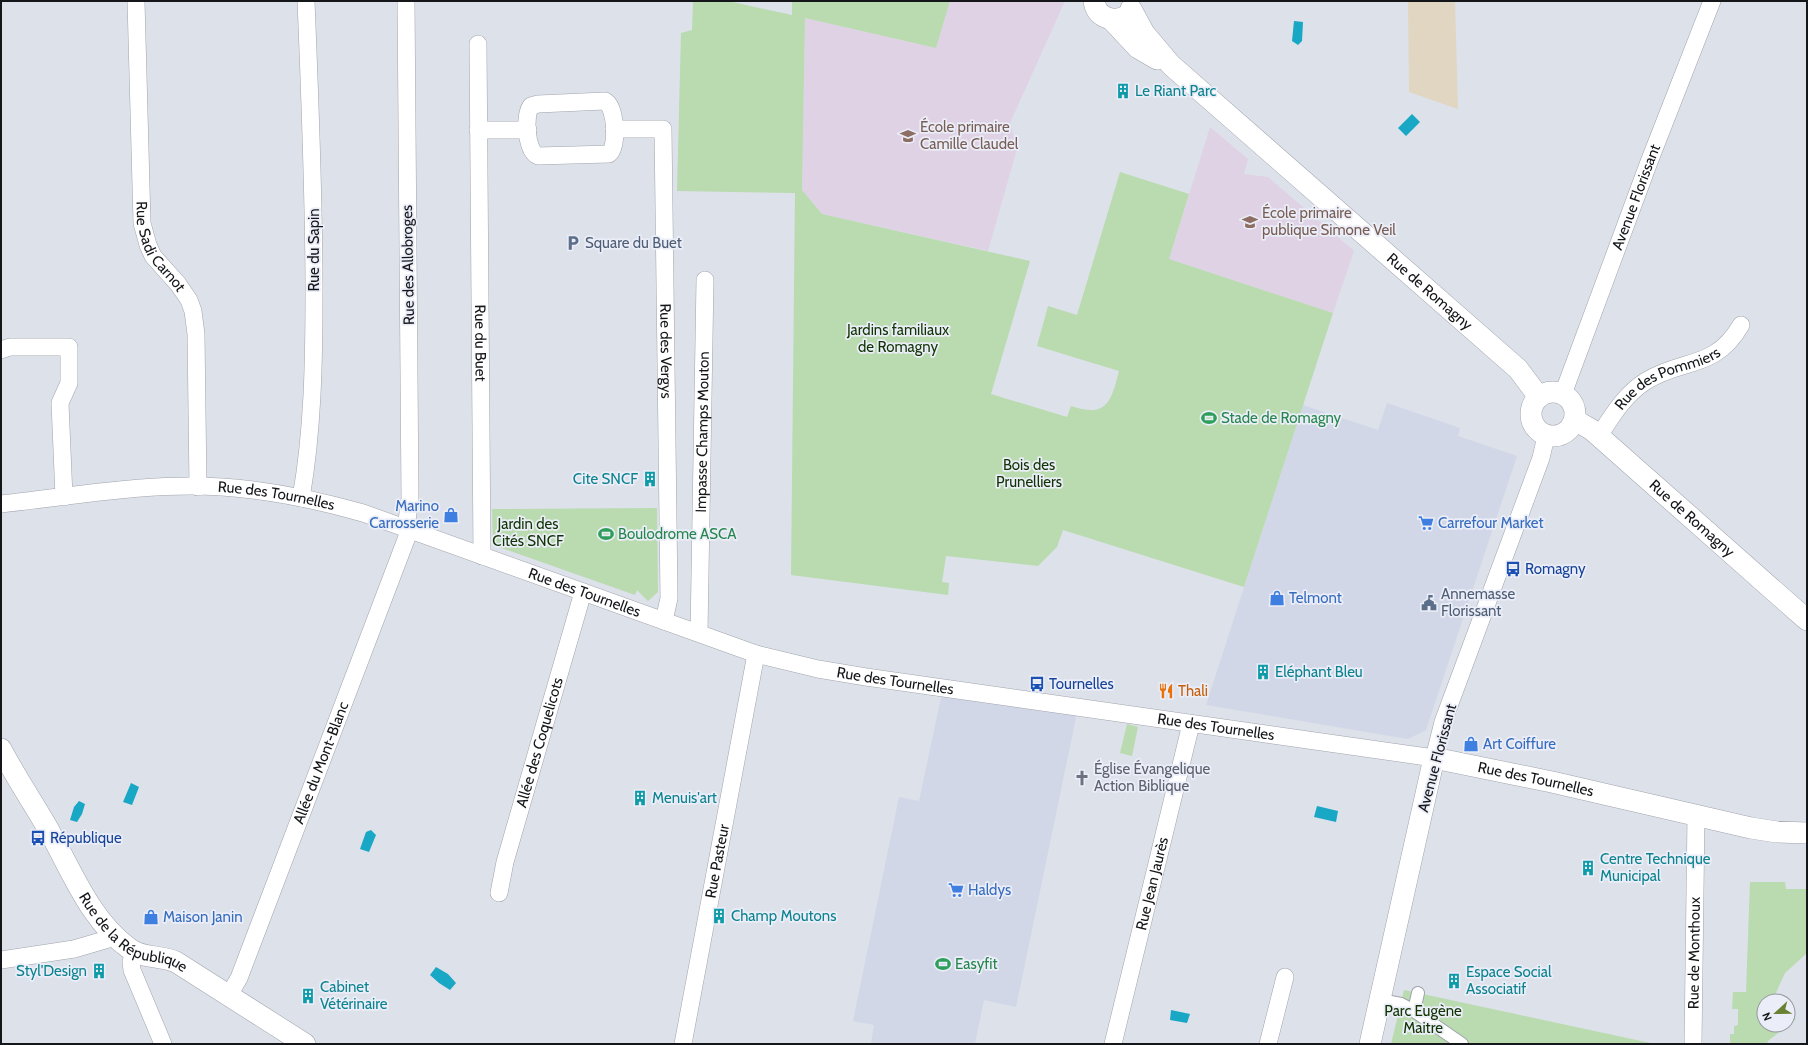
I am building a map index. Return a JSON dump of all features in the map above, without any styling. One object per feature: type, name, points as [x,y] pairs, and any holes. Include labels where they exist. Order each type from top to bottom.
[{"type":"street","name":"Rue Sadi Carnot","points":[[136,1],[142,223],[148,246],[153,256],[183,290],[193,311],[196,334],[198,487]]},
{"type":"street","name":"Rue du Sapin","points":[[301,498],[308,445],[314,330],[314,188],[306,1]]},
{"type":"street","name":"Rue des Allobroges","points":[[406,1],[410,498],[408,529]]},
{"type":"street","name":"Rue de Romagny","points":[[1094,1],[1098,12],[1111,19],[1141,50],[1171,65]]},
{"type":"street","name":"Avenue Florissant","points":[[1563,394],[1649,162],[1712,1]]},
{"type":"street","name":"Rue de Romagny","points":[[1132,5],[1144,33],[1171,65],[1518,369],[1539,397]]},
{"type":"street","points":[[1111,19],[1124,17],[1132,5]]},
{"type":"street","name":"Rue du Buet","points":[[478,44],[482,556]]},
{"type":"street","points":[[601,101],[608,103],[611,107],[614,129],[613,149],[609,154],[602,155],[538,156],[533,153],[530,147],[528,130],[528,113],[534,105],[601,101]]},
{"type":"street","name":"Rue des Vergys","points":[[614,129],[663,129],[669,598],[664,621]]},
{"type":"street","points":[[478,130],[528,130]]},
{"type":"street","name":"Impasse Champs Mouton","points":[[699,633],[705,280]]},
{"type":"street","name":"Rue des Pommiers","points":[[1598,436],[1625,400],[1640,385],[1652,377],[1716,354],[1731,341],[1741,325]]},
{"type":"street","points":[[1,350],[10,348],[69,347],[69,383],[60,403],[64,497]]},
{"type":"street","points":[[1552,392],[1563,394],[1573,403],[1576,413],[1575,420],[1570,430],[1564,434],[1557,436],[1546,436],[1537,430],[1531,418],[1533,405],[1539,397],[1552,392]]},
{"type":"street","name":"Rue de Romagny","points":[[1575,420],[1598,436],[1807,620]]},
{"type":"street","name":"Avenue Florissant","points":[[1370,1044],[1443,722],[1541,458],[1546,436]]},
{"type":"street","name":"Rue des Tournelles","points":[[1,504],[140,489],[198,487],[222,487],[301,498],[352,510],[408,529],[756,654],[818,669],[866,678],[1434,758],[1552,782],[1765,831],[1807,833]]},
{"type":"street","name":"Allée du Mont-Blanc","points":[[229,995],[239,978],[408,529]]},
{"type":"street","name":"Allée des Coquelicots","points":[[499,893],[505,862],[583,592]]},
{"type":"street","name":"Rue Pasteur","points":[[683,1044],[756,654]]},
{"type":"street","name":"Rue Jean Jaurès","points":[[1113,1044],[1191,724]]},
{"type":"street","name":"Rue de la République","points":[[1,749],[7,766],[47,827],[91,908],[115,937],[134,952],[146,956],[172,960],[306,1044]]},
{"type":"street","name":"Rue de Monthoux","points":[[1693,1044],[1696,815]]},
{"type":"street","points":[[1,960],[80,948],[115,937]]},
{"type":"street","points":[[134,952],[131,962],[132,970],[163,1044]]},
{"type":"street","points":[[1268,1044],[1285,977]]},
{"type":"street","points":[[1414,1011],[1418,993]]},
{"type":"street","points":[[1380,1000],[1400,1004],[1414,1011],[1462,1044]]},
{"type":"shaded area","name":"École primaire Camille Claudel","points":[[950,1],[1065,1],[1010,123],[1017,149],[988,251],[822,214],[802,190],[805,18],[936,48]]},
{"type":"shaded area","points":[[1408,1],[1455,1],[1458,109],[1409,92]]},
{"type":"shaded area","name":"École primaire publique Simone Veil","points":[[1210,127],[1248,159],[1244,174],[1268,177],[1354,251],[1333,313],[1169,259]]},
{"type":"shaded area","points":[[1387,403],[1460,428],[1458,436],[1517,456],[1426,730],[1408,739],[1206,705],[1303,405],[1378,430]]},
{"type":"shaded area","points":[[943,688],[1078,708],[1016,1007],[984,1000],[975,1044],[871,1044],[874,1025],[853,1021],[899,797],[919,801]]},
{"type":"green space","points":[[693,1],[728,1],[792,15],[792,1],[950,1],[936,48],[805,18],[802,190],[822,214],[1030,261],[991,394],[1067,417],[1071,406],[1092,410],[1099,409],[1110,399],[1119,371],[1037,346],[1048,306],[1077,315],[1120,172],[1189,194],[1169,259],[1333,313],[1244,587],[1063,530],[1057,547],[1038,566],[946,556],[942,582],[949,583],[948,595],[791,575],[795,193],[677,191],[681,33],[692,30]]},
{"type":"green space","name":"Boulodrome ASCA","points":[[657,508],[658,592],[648,601],[637,590],[635,595],[493,545],[492,509]]},
{"type":"green space","points":[[1127,724],[1138,727],[1132,756],[1120,753]]},
{"type":"green space","points":[[1750,882],[1785,882],[1786,889],[1807,889],[1807,953],[1785,973],[1776,993],[1756,993],[1756,1033],[1778,1033],[1768,1041],[1767,1044],[1723,1044],[1730,1043],[1730,1034],[1734,1034],[1734,1026],[1738,1025],[1738,1009],[1732,1009],[1733,992],[1746,992]]},
{"type":"green space","name":"Parc Eugène Maitre","points":[[1404,990],[1655,1044],[1391,1044]]},
{"type":"water","points":[[1294,21],[1303,22],[1302,41],[1298,45],[1292,41]]},
{"type":"water","points":[[1412,114],[1420,122],[1406,136],[1398,128]]},
{"type":"water","points":[[131,783],[139,787],[132,805],[123,802]]},
{"type":"water","points":[[79,801],[85,804],[82,814],[77,822],[70,820],[74,807]]},
{"type":"water","points":[[1317,806],[1338,811],[1336,822],[1314,817]]},
{"type":"water","points":[[371,830],[376,835],[369,852],[360,849],[366,832]]},
{"type":"water","points":[[436,967],[448,974],[456,983],[450,990],[430,975]]},
{"type":"water","points":[[1171,1010],[1190,1014],[1187,1023],[1170,1020]]},
{"type":"place","name":"Le Riant Parc","points":[[1123,91]]},
{"type":"place","name":"École primaire Camille Claudel","points":[[908,136]]},
{"type":"place","name":"École primaire publique Simone Veil","points":[[1250,222]]},
{"type":"place","name":"Square du Buet","points":[[573,243]]},
{"type":"place","name":"Stade de Romagny","points":[[1209,418]]},
{"type":"place","name":"Cite SNCF","points":[[650,479]]},
{"type":"place","name":"Marino Carrosserie","points":[[451,515]]},
{"type":"place","name":"Carrefour Market","points":[[1426,523]]},
{"type":"place","name":"Boulodrome ASCA","points":[[606,534]]},
{"type":"place","name":"Romagny","points":[[1513,569]]},
{"type":"place","name":"Telmont","points":[[1277,598]]},
{"type":"place","name":"Annemasse Florissant","points":[[1429,603]]},
{"type":"place","name":"Eléphant Bleu","points":[[1263,672]]},
{"type":"place","name":"Tournelles","points":[[1037,684]]},
{"type":"place","name":"Thali","points":[[1166,691]]},
{"type":"place","name":"Art Coiffure","points":[[1471,744]]},
{"type":"place","name":"Église Évangelique Action Biblique","points":[[1082,778]]},
{"type":"place","name":"Menuis'art","points":[[640,798]]},
{"type":"place","name":"République","points":[[38,838]]},
{"type":"place","name":"Centre Technique Municipal","points":[[1588,868]]},
{"type":"place","name":"Haldys","points":[[956,890]]},
{"type":"place","name":"Champ Moutons","points":[[719,916]]},
{"type":"place","name":"Maison Janin","points":[[151,917]]},
{"type":"place","name":"Easyfit","points":[[943,964]]},
{"type":"place","name":"Styl'Design","points":[[99,971]]},
{"type":"place","name":"Espace Social Associatif","points":[[1454,981]]},
{"type":"place","name":"Cabinet Vétérinaire","points":[[308,996]]},
{"type":"park label","name":"Jardins familiaux de Romagny","points":[[898,338]]},
{"type":"park label","name":"Bois des Prunelliers","points":[[1029,474]]},
{"type":"park label","name":"Jardin des Cités SNCF","points":[[528,532]]}]
